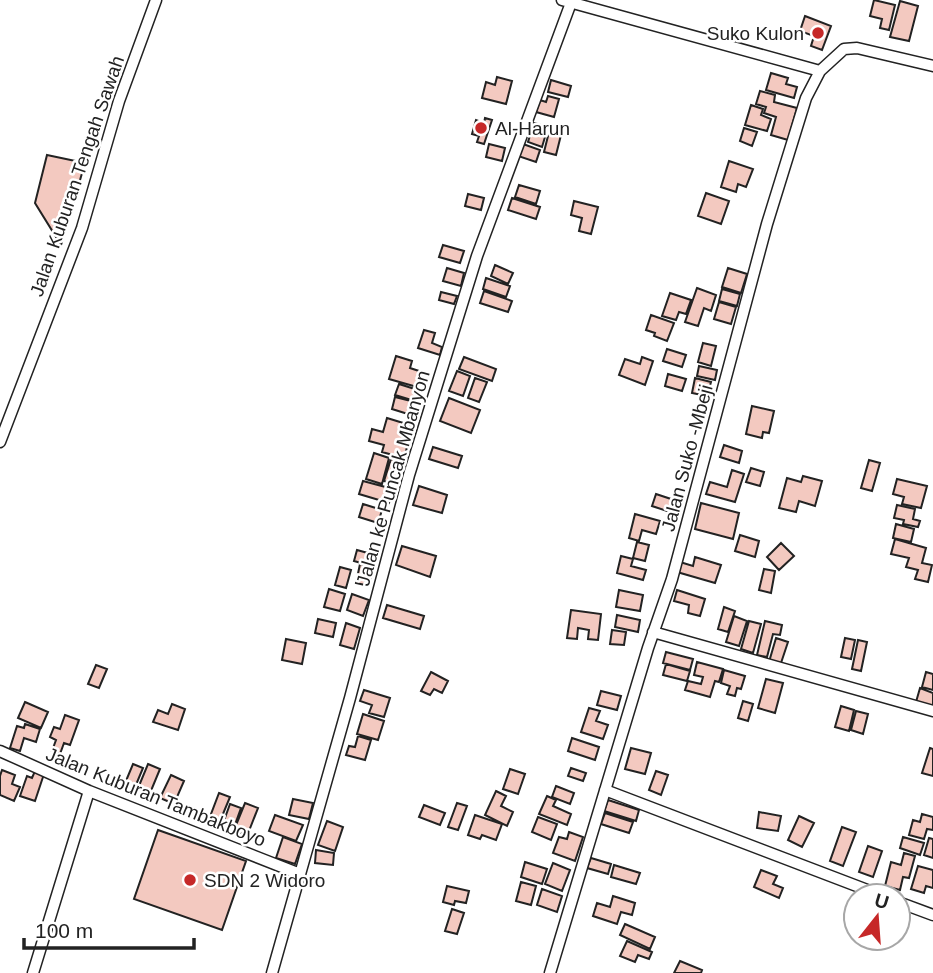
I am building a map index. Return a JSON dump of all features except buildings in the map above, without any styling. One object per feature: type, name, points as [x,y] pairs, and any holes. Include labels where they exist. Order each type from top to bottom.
[{"type":"street","name":"Jalan Kuburan Tengah Sawah","points":[[0,442],[82,228],[119,101],[156,0]]},
{"type":"street","points":[[568,1],[820,71]]},
{"type":"street","name":"Jalan ke Puncak Mbanyon","points":[[272,973],[350,698],[409,475],[469,281],[568,1]]},
{"type":"street","name":"Jalan Suko -Mbeji","points":[[550,973],[653,632],[672,579],[767,224],[806,98],[820,71],[844,49],[858,48],[933,66]]},
{"type":"street","points":[[653,632],[933,711]]},
{"type":"street","name":"Jalan Kuburan Tambakboyo","points":[[0,751],[89,791],[300,874]]},
{"type":"street","points":[[605,790],[846,882]]},
{"type":"street","points":[[33,973],[89,791]]},
{"type":"street","points":[[912,907],[933,915]]},
{"type":"place","name":"Suko Kulon","points":[[818,33]]},
{"type":"place","name":"Al-Harun","points":[[481,128]]},
{"type":"place","name":"SDN 2 Widoro","points":[[190,880]]}]
